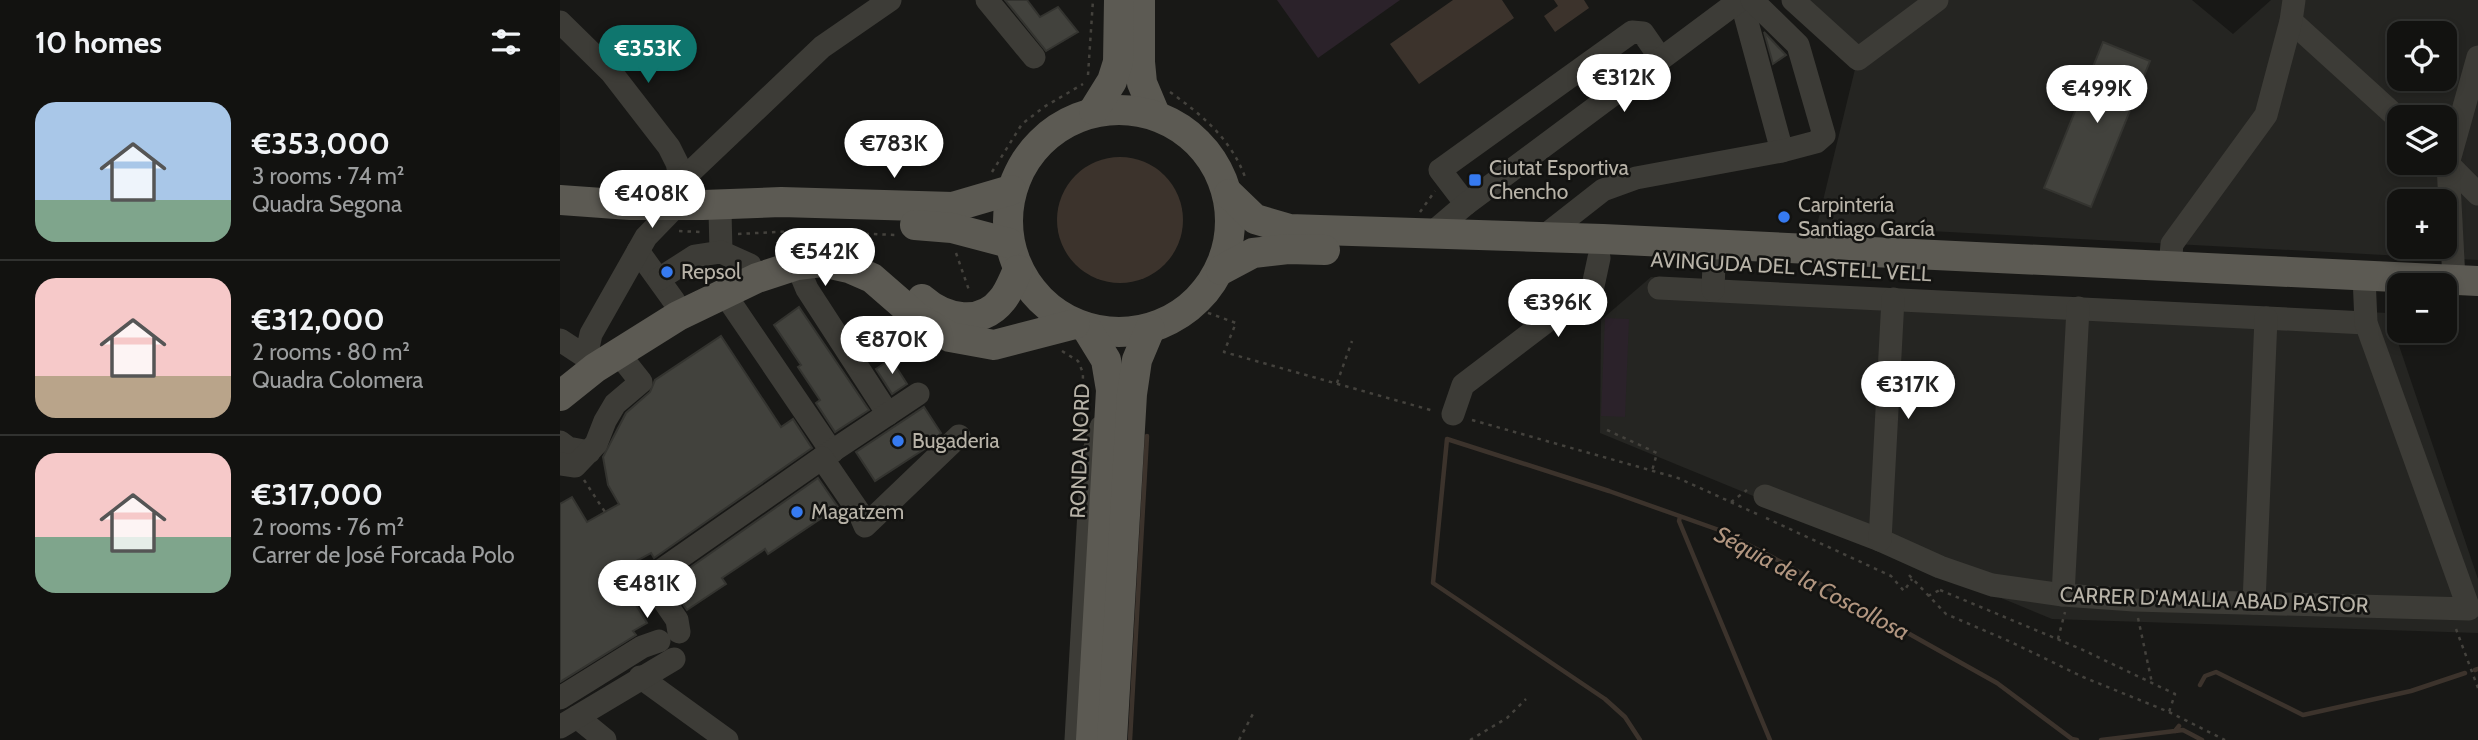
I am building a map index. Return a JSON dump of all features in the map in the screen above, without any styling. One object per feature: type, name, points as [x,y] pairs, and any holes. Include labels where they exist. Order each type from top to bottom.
[{"type":"main road","points":[[560,200],[630,205],[696,215],[952,228],[1013,257],[1041,302],[1081,327],[1119,334],[1150,330],[1192,307],[1221,270],[1238,190],[1202,144],[1142,83],[1130,31],[1119,0]]},
{"type":"main road","points":[[1094,110],[1112,81],[1140,0]]},
{"type":"main road","points":[[696,215],[781,202],[953,207],[1000,184],[1042,138],[1094,110],[1161,102]]},
{"type":"main road","points":[[560,376],[567,346],[666,290],[793,249],[825,247],[858,254],[883,266],[931,307],[957,317],[980,317],[1004,299],[1013,257],[1000,184]]},
{"type":"main road","name":"AVINGUDA DEL CASTELL VELL","points":[[1238,190],[1255,219],[1289,229],[1423,227],[1544,237],[2170,266],[2365,298],[2462,292]]},
{"type":"main road","name":"AVINGUDA DEL CASTELL VELL","points":[[1221,270],[1254,253],[1288,249],[1599,258],[1713,277],[2387,297]]},
{"type":"main road","points":[[560,396],[618,353],[678,316],[757,278],[797,265],[822,262],[849,268],[872,278],[918,318],[950,337],[994,345],[1081,327]]},
{"type":"main road","name":"RONDA NORD","points":[[1081,327],[1106,360],[1111,390],[1091,740]]},
{"type":"main road","points":[[1112,740],[1132,394],[1137,360],[1150,330]]},
{"type":"street","points":[[567,346],[591,334],[642,244],[696,215],[822,47],[890,0]]},
{"type":"street","points":[[986,0],[1034,57]]},
{"type":"street","points":[[1105,0],[1104,5],[1130,31],[1151,0]]},
{"type":"street","points":[[1423,227],[1466,204],[1741,0],[1782,152]]},
{"type":"street","points":[[1544,237],[1602,190],[1636,178],[1782,152],[1816,142],[1824,135],[1798,45],[1752,0]]},
{"type":"street","points":[[1793,0],[1858,59],[1937,0]]},
{"type":"street","points":[[2293,10],[2387,107]]},
{"type":"street","points":[[2170,266],[2172,244],[2266,115],[2293,10]]},
{"type":"street","points":[[560,22],[611,72],[677,163],[696,215],[695,256],[666,290],[642,244],[630,205]]},
{"type":"street","points":[[1466,204],[1440,170],[1632,32],[1643,33],[1661,59]]},
{"type":"street","points":[[2457,126],[2478,57]]},
{"type":"street","points":[[2457,173],[2478,194]]},
{"type":"street","points":[[2448,175],[2462,292]]},
{"type":"street","points":[[696,215],[750,265]]},
{"type":"street","points":[[1453,414],[1463,384],[1593,286],[1599,258]]},
{"type":"street","points":[[797,265],[807,289],[888,414]]},
{"type":"street","name":"AVINGUDA DEL CASTELL VELL","points":[[1659,288],[1713,277],[1893,299],[2266,318],[2365,298]]},
{"type":"street","points":[[724,293],[827,455],[865,526],[959,436]]},
{"type":"street","points":[[2365,298],[2459,609]]},
{"type":"street","points":[[1880,540],[1893,299]]},
{"type":"street","points":[[2063,595],[2078,308]]},
{"type":"street","points":[[2254,603],[2266,318]]},
{"type":"street","points":[[560,442],[568,448],[575,461],[596,443],[615,404],[641,382],[618,353]]},
{"type":"street","name":"RONDA NORD","points":[[1076,740],[1092,458],[1111,390]]},
{"type":"street","points":[[569,722],[643,676],[668,646],[677,620],[649,579],[918,394]]},
{"type":"street","name":"CARRER D'AMALIA ABAD PASTOR","points":[[1765,496],[1880,540],[1940,567],[1992,585],[2063,595],[2134,600],[2459,609]]},
{"type":"street","points":[[560,698],[642,648],[668,646]]},
{"type":"street","points":[[643,676],[727,740]]},
{"type":"street","points":[[569,722],[605,740]]},
{"type":"path","points":[[1000,184],[1002,153],[1022,124],[1044,107],[1083,84],[1089,74],[1093,0]]},
{"type":"path","points":[[1161,102],[1194,109],[1217,130],[1232,149],[1238,190]]},
{"type":"path","points":[[1423,227],[1436,189],[1449,181]]},
{"type":"path","points":[[696,215],[796,231],[900,235]]},
{"type":"path","points":[[952,228],[959,265],[980,317]]},
{"type":"path","points":[[1192,307],[1236,323],[1224,352],[1423,410],[1453,414],[1678,478],[1891,576],[1904,591],[1912,579]]},
{"type":"path","points":[[1337,383],[1352,341]]},
{"type":"path","name":"RONDA NORD","points":[[1053,349],[1078,361],[1083,373],[1082,428]]},
{"type":"path","points":[[1607,430],[1657,453],[1652,471]]},
{"type":"path","points":[[575,461],[605,512]]},
{"type":"path","points":[[1904,569],[1946,614],[2083,677],[2169,712],[2225,740]]},
{"type":"path","points":[[1940,590],[2058,639],[2175,694],[2169,712]]},
{"type":"path","points":[[2058,639],[2066,615],[2063,595]]},
{"type":"path","points":[[2134,600],[2152,684]]},
{"type":"path","points":[[2459,609],[2478,688]]},
{"type":"path","points":[[1470,740],[1507,718],[1526,699]]},
{"type":"path","points":[[1239,740],[1254,712]]},
{"type":"shaded area","points":[[1277,0],[1400,0],[1318,58]]},
{"type":"shaded area","points":[[1453,0],[1502,0],[1514,18],[1419,84],[1390,44]]},
{"type":"shaded area","points":[[1554,0],[1584,0],[1589,8],[1555,32],[1544,16],[1558,6]]},
{"type":"shaded area","points":[[1794,0],[2192,0],[2233,34],[2271,0],[2478,0],[2478,260],[2457,259],[2457,189],[2387,189],[2387,255],[1817,225],[1856,65]]},
{"type":"shaded area","points":[[1120,157],[1144,162],[1165,175],[1178,196],[1183,220],[1178,244],[1165,265],[1144,278],[1120,283],[1096,278],[1075,265],[1062,244],[1057,220],[1062,196],[1075,175],[1096,162]]},
{"type":"shaded area","points":[[1651,277],[2387,313],[2387,343],[2398,343],[2478,579],[2478,633],[2052,619],[1600,433],[1601,320]]},
{"type":"shaded area","points":[[1605,318],[1629,319],[1625,417],[1601,416]]},
{"type":"building","points":[[1005,0],[1027,0],[1040,17],[1058,7],[1078,32],[1046,51]]},
{"type":"building","points":[[1764,32],[1786,55],[1773,64]]},
{"type":"building","points":[[2103,42],[2150,61],[2091,207],[2044,188]]},
{"type":"building","points":[[799,307],[869,410],[835,432],[816,403],[820,400],[798,367],[801,365],[774,325]]},
{"type":"building","points":[[721,336],[781,427],[793,419],[812,448],[654,558],[651,553],[616,572],[647,623],[633,631],[636,635],[560,682],[560,504],[572,497],[587,522],[619,504],[608,485],[603,457],[626,413],[650,392],[655,380]]},
{"type":"building","points":[[891,359],[907,384],[892,394],[876,369]]},
{"type":"building","name":"Bugaderia","points":[[924,407],[941,433],[926,448],[875,481],[856,452]]},
{"type":"building","points":[[818,478],[838,507],[768,554],[765,549],[722,578],[726,584],[687,610],[668,583]]},
{"type":"waterway","points":[[1130,740],[1147,436]]},
{"type":"waterway","name":"Séquia de la Coscollosa","points":[[1640,740],[1625,717],[1605,699],[1433,583],[1447,439],[1719,530],[1997,683],[2077,740]]},
{"type":"waterway","points":[[1680,517],[1679,521],[1770,740]]},
{"type":"waterway","name":"Séquia de la Coscollosa","points":[[2200,685],[2205,676],[2216,672],[2303,715],[2411,691],[2465,673]]},
{"type":"waterway","name":"Séquia de la Coscollosa","points":[[2101,740],[2175,731],[2179,726]]},
{"type":"waterway","points":[[2175,731],[2183,730],[2202,740]]},
{"type":"place","name":"Ciutat Esportiva Chencho","points":[[1475,180]]},
{"type":"place","name":"Carpintería Santiago García","points":[[1784,217]]},
{"type":"place","name":"Repsol","points":[[667,272]]},
{"type":"place","name":"Bugaderia","points":[[898,441]]},
{"type":"place","name":"Magatzem","points":[[797,512]]}]
